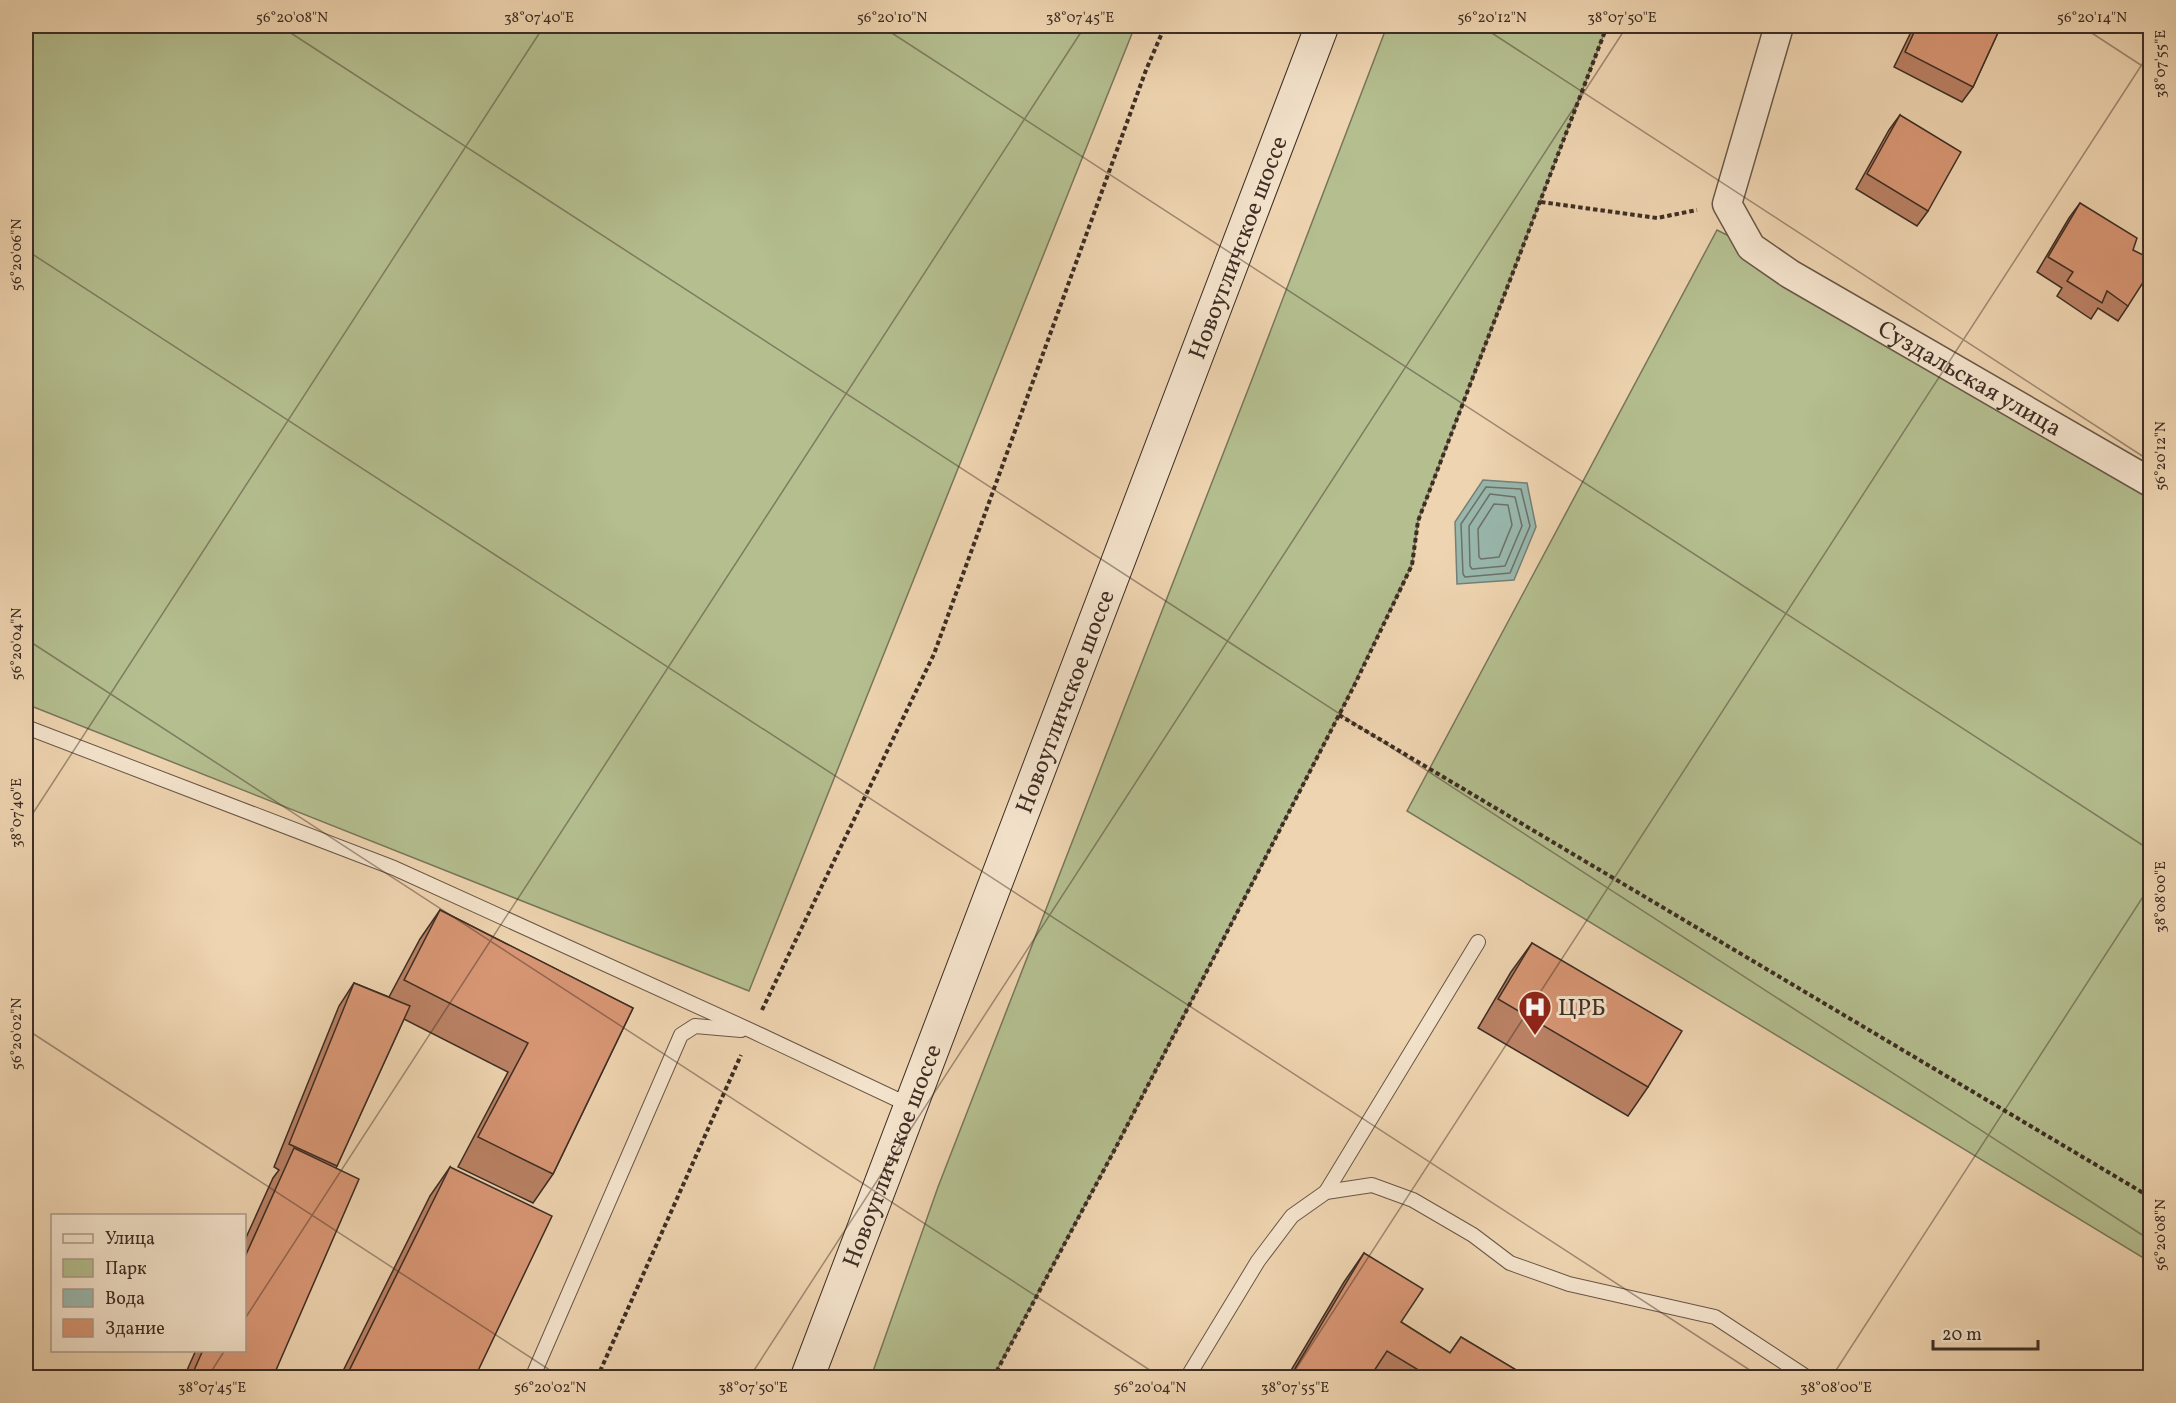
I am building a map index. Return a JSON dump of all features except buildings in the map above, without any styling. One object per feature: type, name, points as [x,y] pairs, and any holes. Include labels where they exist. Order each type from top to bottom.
[{"type":"main road","name":"Новоугличское шоссе","points":[[807,1377],[1322,26]]},
{"type":"street","points":[[1727,204],[1779,26]]},
{"type":"street","name":"Суздальская улица","points":[[1727,204],[1751,247],[1790,274],[2151,482]]},
{"type":"lane","points":[[26,727],[394,868],[912,1106]]},
{"type":"lane","points":[[1187,1377],[1258,1261],[1278,1234],[1292,1216],[1326,1192],[1478,942]]},
{"type":"lane","points":[[532,1377],[681,1035],[695,1026],[752,1031]]},
{"type":"lane","points":[[1326,1192],[1372,1185],[1413,1200],[1473,1235],[1510,1263],[1569,1284],[1715,1317],[1808,1377]]},
{"type":"path","points":[[597,1377],[752,1031],[934,654],[1146,70],[1165,26]]},
{"type":"path","points":[[993,1377],[1115,1149],[1339,715],[1412,565],[1418,521],[1607,26]]},
{"type":"path","points":[[1541,202],[1657,218],[1727,204]]},
{"type":"path","points":[[1339,715],[2151,1197]]},
{"type":"green space","points":[[26,26],[1135,26],[749,991],[26,704]]},
{"type":"green space","points":[[1387,26],[1607,26],[1418,521],[1412,565],[1339,715],[1115,1149],[993,1377],[871,1377],[938,1187]]},
{"type":"green space","points":[[1717,230],[1751,247],[2150,482],[2150,1262],[1407,811]]},
{"type":"water","points":[[1483,480],[1527,483],[1536,527],[1514,580],[1457,584],[1455,522]]},
{"type":"place","name":"ЦРБ","points":[[1535,1036]]}]
